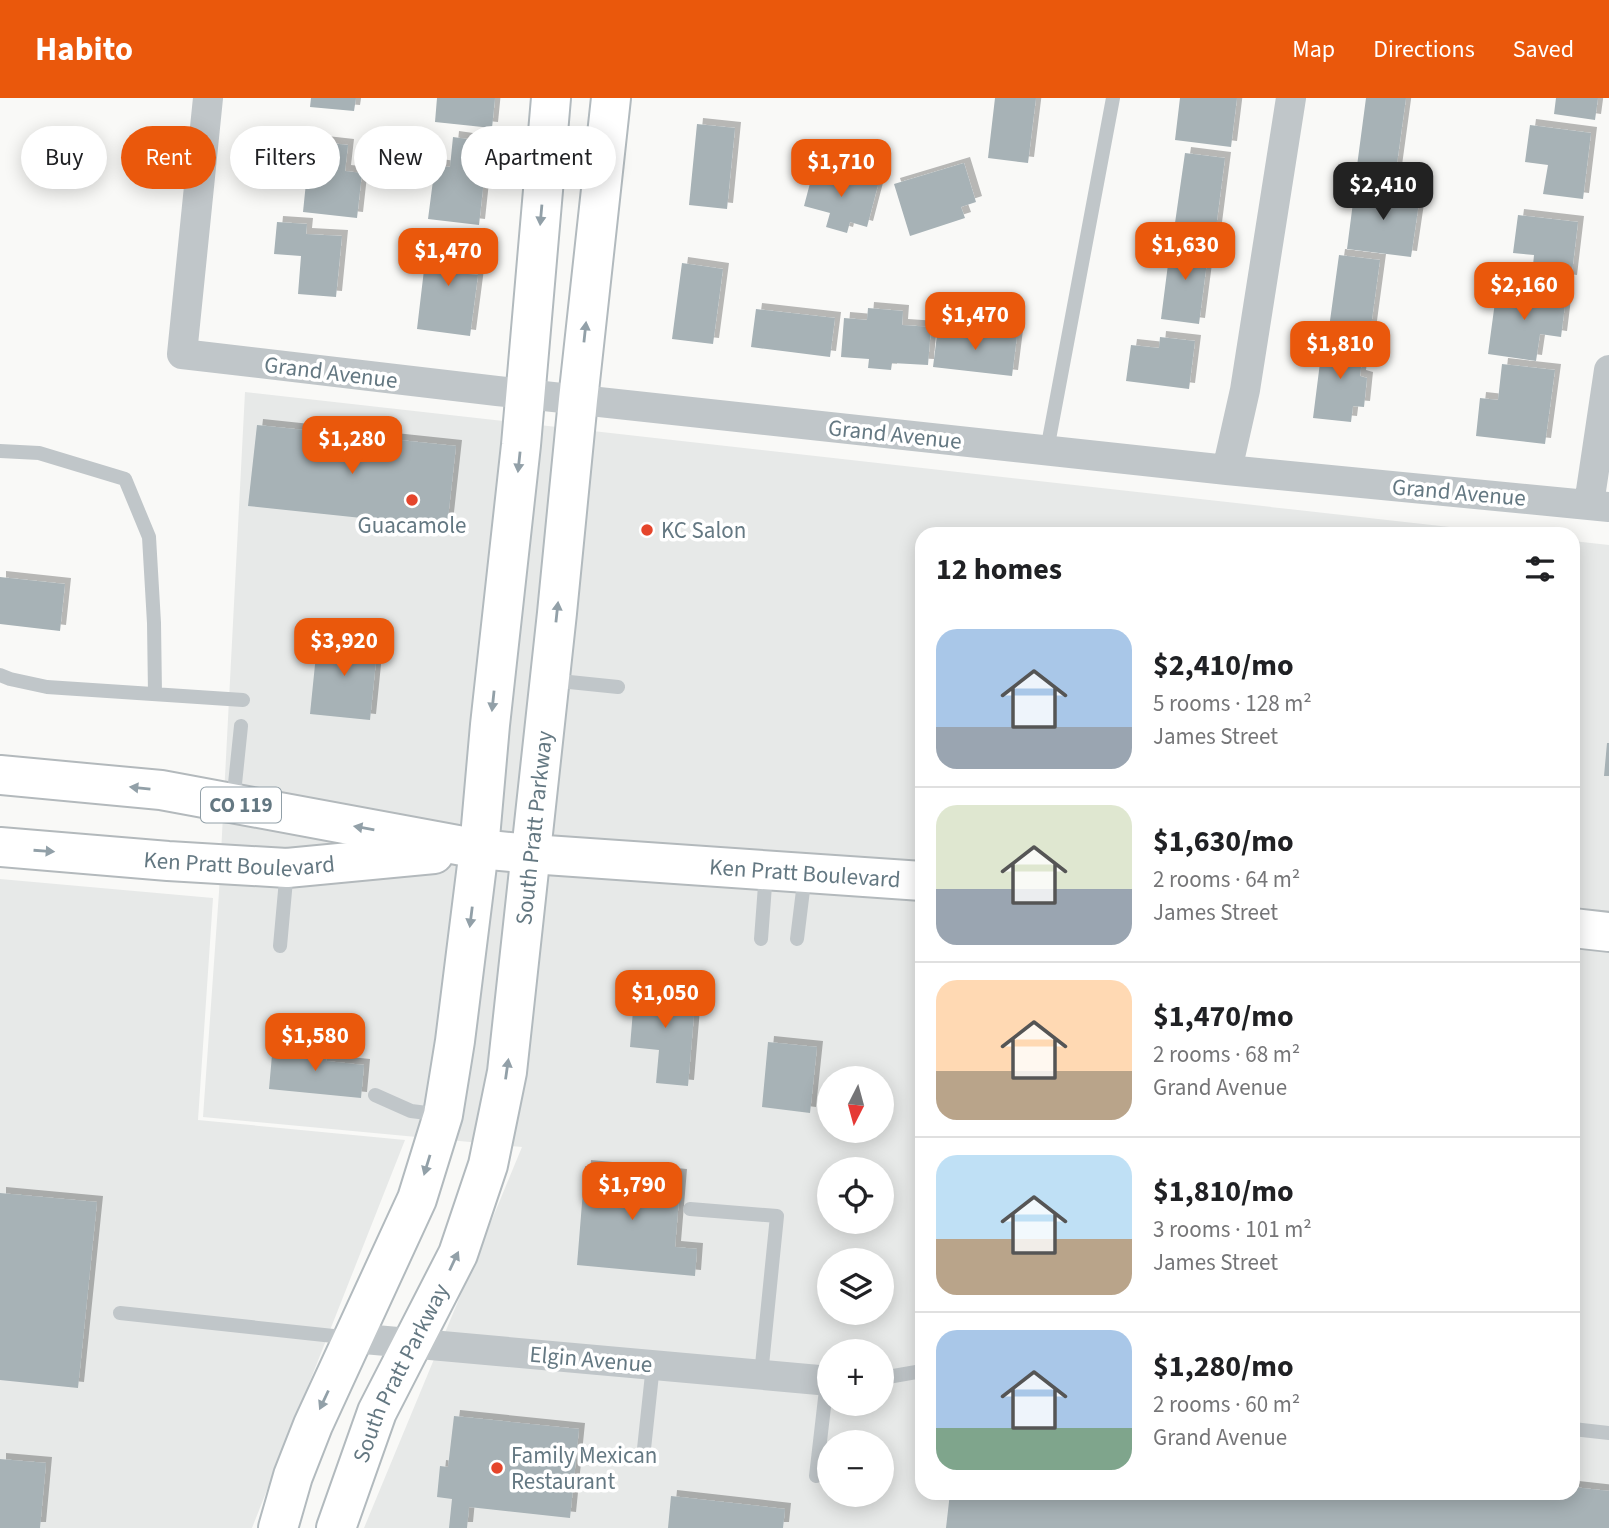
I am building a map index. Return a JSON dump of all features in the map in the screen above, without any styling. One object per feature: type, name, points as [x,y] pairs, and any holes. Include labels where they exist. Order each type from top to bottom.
[{"type":"main road","points":[[278,1528],[293,1476],[313,1425],[417,1199],[443,1115],[479,849],[525,394],[551,98]]},
{"type":"main road","name":"South Pratt Parkway","points":[[336,1528],[377,1412],[457,1254],[488,1165],[507,1072],[611,98]]},
{"type":"main road","name":"Ken Pratt Boulevard","points":[[0,775],[161,790],[479,849],[915,881]]},
{"type":"main road","name":"Ken Pratt Boulevard","points":[[0,848],[287,868],[479,849]]},
{"type":"main road","points":[[1580,929],[1609,932]]},
{"type":"street","name":"Grand Avenue","points":[[208,98],[182,355],[1227,470],[1599,505]]},
{"type":"street","points":[[1227,470],[1245,390],[1291,98]]},
{"type":"street","points":[[1599,505],[1609,370]]},
{"type":"street","name":"Elgin Avenue","points":[[353,1338],[817,1380]]},
{"type":"lane","points":[[1047,450],[1113,98]]},
{"type":"lane","points":[[0,451],[39,453],[125,479],[149,537],[155,623],[155,694]]},
{"type":"lane","points":[[0,675],[47,687],[243,700]]},
{"type":"lane","points":[[550,680],[618,687]]},
{"type":"lane","points":[[233,804],[241,726]]},
{"type":"lane","points":[[280,946],[287,868]]},
{"type":"lane","points":[[761,939],[766,870]]},
{"type":"lane","points":[[797,939],[805,873]]},
{"type":"lane","points":[[374,1095],[411,1111],[443,1115]]},
{"type":"lane","points":[[690,1209],[777,1216],[761,1375]]},
{"type":"lane","points":[[120,1313],[353,1338]]},
{"type":"lane","points":[[643,1458],[653,1365]]},
{"type":"lane","points":[[894,1376],[915,1372]]},
{"type":"lane","points":[[1580,1430],[1609,1433]]},
{"type":"shaded area","points":[[245,392],[1450,527],[915,527],[915,1500],[1580,1500],[1580,542],[1609,545],[1609,1528],[364,1528],[522,1147],[203,1117],[219,892]]},
{"type":"shaded area","points":[[0,879],[213,898],[198,1120],[405,1140],[252,1528],[0,1528]]},
{"type":"building","points":[[311,98],[356,98],[354,111],[310,107]]},
{"type":"building","points":[[437,98],[495,98],[492,126],[435,122]]},
{"type":"building","points":[[995,98],[1036,98],[1028,163],[988,158]]},
{"type":"building","points":[[1180,98],[1237,98],[1231,147],[1175,140]]},
{"type":"building","points":[[1366,98],[1406,98],[1396,171],[1357,166]]},
{"type":"building","points":[[1556,98],[1598,98],[1595,120],[1554,114]]},
{"type":"building","points":[[697,124],[735,128],[727,209],[689,205]]},
{"type":"building","points":[[1530,125],[1591,133],[1583,199],[1543,194],[1548,165],[1525,162]]},
{"type":"building","points":[[453,137],[461,138],[461,189],[483,189],[479,225],[428,219],[432,189],[447,189],[447,167],[450,167]]},
{"type":"building","points":[[340,144],[348,145],[345,171],[354,172],[354,189],[360,189],[357,218],[303,212],[305,189],[340,189]]},
{"type":"building","points":[[1185,153],[1225,158],[1215,236],[1174,230]]},
{"type":"building","points":[[964,163],[976,202],[961,207],[965,218],[910,236],[894,184]]},
{"type":"building","points":[[814,168],[878,185],[867,227],[850,222],[847,233],[826,227],[830,213],[804,206]]},
{"type":"building","points":[[1355,187],[1420,196],[1411,257],[1347,249]]},
{"type":"building","points":[[1518,215],[1578,222],[1571,281],[1532,276],[1534,255],[1513,253]]},
{"type":"building","points":[[277,222],[307,224],[306,234],[342,236],[336,297],[298,294],[301,256],[274,254]]},
{"type":"building","points":[[428,236],[472,242],[468,274],[478,275],[470,336],[417,329]]},
{"type":"building","points":[[1171,241],[1209,246],[1199,324],[1161,319]]},
{"type":"building","points":[[1339,255],[1380,260],[1370,334],[1329,328]]},
{"type":"building","points":[[682,263],[723,269],[713,344],[672,339]]},
{"type":"building","points":[[1497,287],[1566,297],[1561,337],[1540,334],[1536,361],[1488,354]]},
{"type":"building","points":[[868,308],[903,311],[902,325],[931,327],[928,365],[892,363],[891,370],[868,368],[869,359],[841,357],[844,318],[867,320]]},
{"type":"building","points":[[756,309],[835,318],[830,357],[751,347]]},
{"type":"building","points":[[938,327],[1017,336],[1012,376],[933,367]]},
{"type":"building","points":[[1160,337],[1195,341],[1189,389],[1126,381],[1131,345],[1159,348]]},
{"type":"building","points":[[1323,339],[1364,344],[1360,376],[1367,378],[1364,407],[1353,406],[1351,422],[1313,418]]},
{"type":"building","points":[[1502,364],[1555,370],[1545,444],[1476,436],[1480,398],[1498,400]]},
{"type":"building","points":[[257,425],[456,446],[447,527],[248,506]]},
{"type":"building","points":[[0,577],[65,584],[60,631],[0,624]]},
{"type":"building","points":[[318,635],[378,641],[370,720],[310,714]]},
{"type":"building","points":[[1607,743],[1609,776],[1604,776]]},
{"type":"building","points":[[635,986],[696,991],[688,1086],[656,1083],[659,1050],[630,1047]]},
{"type":"building","points":[[768,1042],[817,1047],[810,1113],[762,1107]]},
{"type":"building","points":[[285,1043],[327,1047],[326,1061],[364,1065],[361,1098],[269,1089],[272,1055],[284,1056]]},
{"type":"building","points":[[585,1166],[681,1175],[675,1247],[697,1249],[695,1276],[577,1265]]},
{"type":"building","points":[[0,1193],[97,1202],[78,1388],[0,1380]]},
{"type":"building","points":[[454,1416],[579,1429],[570,1518],[469,1507],[467,1528],[449,1528],[452,1499],[437,1497],[440,1466],[448,1467]]},
{"type":"building","points":[[0,1459],[46,1463],[40,1528],[0,1528]]},
{"type":"building","points":[[1580,1488],[1609,1491],[1609,1528],[946,1528],[949,1500],[1580,1500]]},
{"type":"building","points":[[671,1496],[785,1509],[783,1528],[668,1528]]},
{"type":"place","name":"Guacamole","points":[[412,500]]},
{"type":"place","name":"KC Salon","points":[[647,530]]},
{"type":"place","name":"Family Mexican Restaurant","points":[[497,1468]]}]
